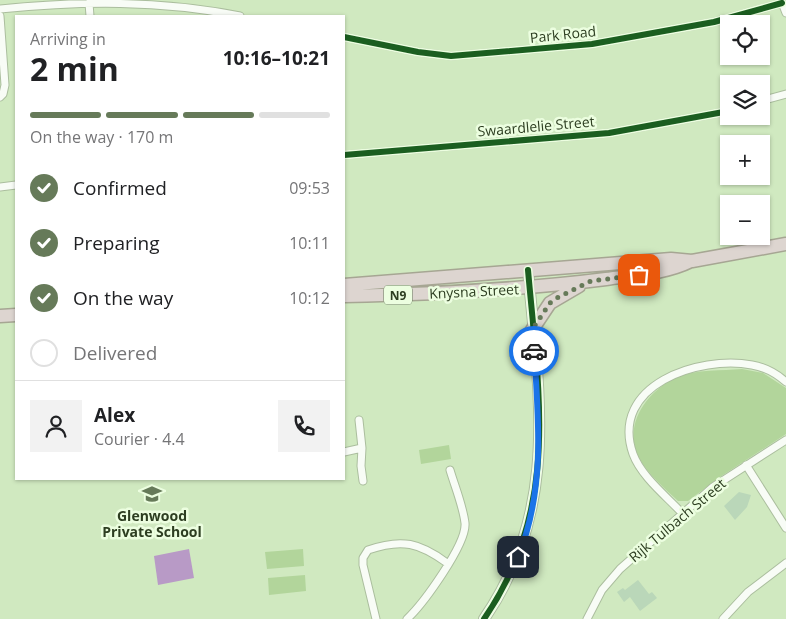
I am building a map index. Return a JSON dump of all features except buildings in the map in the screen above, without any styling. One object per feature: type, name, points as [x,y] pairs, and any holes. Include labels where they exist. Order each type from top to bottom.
[{"type":"highway","name":"Knysna Street","points":[[345,296],[529,288],[591,281],[672,269],[692,261],[786,244]]},
{"type":"highway","name":"Knysna Street","points":[[345,284],[670,259],[692,261]]},
{"type":"highway","points":[[532,330],[550,303],[591,281]]},
{"type":"highway","points":[[0,316],[15,315]]},
{"type":"street","points":[[782,2],[786,13]]},
{"type":"street","name":"Park Road","points":[[345,37],[418,52],[451,56],[592,44],[714,22],[782,2]]},
{"type":"street","points":[[89,3],[90,15]]},
{"type":"street","points":[[0,10],[89,3],[160,3],[199,4],[237,15]]},
{"type":"street","points":[[0,16],[5,85],[4,94],[0,98]]},
{"type":"street","points":[[770,98],[786,94]]},
{"type":"street","name":"Swaardlelie Street","points":[[345,155],[609,133],[720,113]]},
{"type":"street","points":[[0,187],[15,185]]},
{"type":"street","points":[[484,619],[512,572],[524,542],[534,506],[539,458],[528,270]]},
{"type":"street","points":[[682,513],[641,468],[632,448],[629,428],[632,415],[648,390],[677,372],[706,366],[739,363],[754,365],[767,370],[786,382]]},
{"type":"street","points":[[359,420],[363,481]]},
{"type":"street","name":"Rijk Tulbach Street","points":[[588,619],[609,580],[682,513],[713,487],[786,440]]},
{"type":"street","points":[[345,452],[362,448]]},
{"type":"street","points":[[746,465],[786,528]]},
{"type":"street","points":[[407,619],[433,587],[463,537],[465,523],[450,470]]},
{"type":"street","points":[[376,619],[363,564],[363,558],[368,550],[407,543],[427,548],[447,563]]},
{"type":"street","points":[[723,619],[748,592],[786,564]]},
{"type":"green space","points":[[742,369],[763,373],[786,388],[786,434],[720,477],[688,501],[678,501],[652,475],[639,458],[635,446],[634,433],[640,410],[656,391],[666,383],[684,374],[701,371]]},
{"type":"green space","points":[[449,445],[451,459],[421,464],[419,450]]},
{"type":"green space","points":[[303,549],[304,566],[267,569],[265,552]]},
{"type":"green space","points":[[305,575],[306,591],[269,595],[268,578]]},
{"type":"shaded area","points":[[189,549],[194,578],[158,585],[154,556]]},
{"type":"cycle path","points":[[345,37],[418,52],[451,56],[592,44],[714,22],[782,3]]},
{"type":"cycle path","points":[[345,155],[609,133],[720,113]]},
{"type":"cycle path","points":[[484,619],[508,578],[524,536],[534,493],[539,450],[539,406],[528,270]]},
{"type":"way so far","points":[[534,351],[532,330],[550,303],[591,281],[639,275]]},
{"type":"place","name":"Glenwood Private School","points":[[152,494]]},
{"type":"route","points":[[518,557],[530,523],[538,474],[538,408],[534,351]]}]
